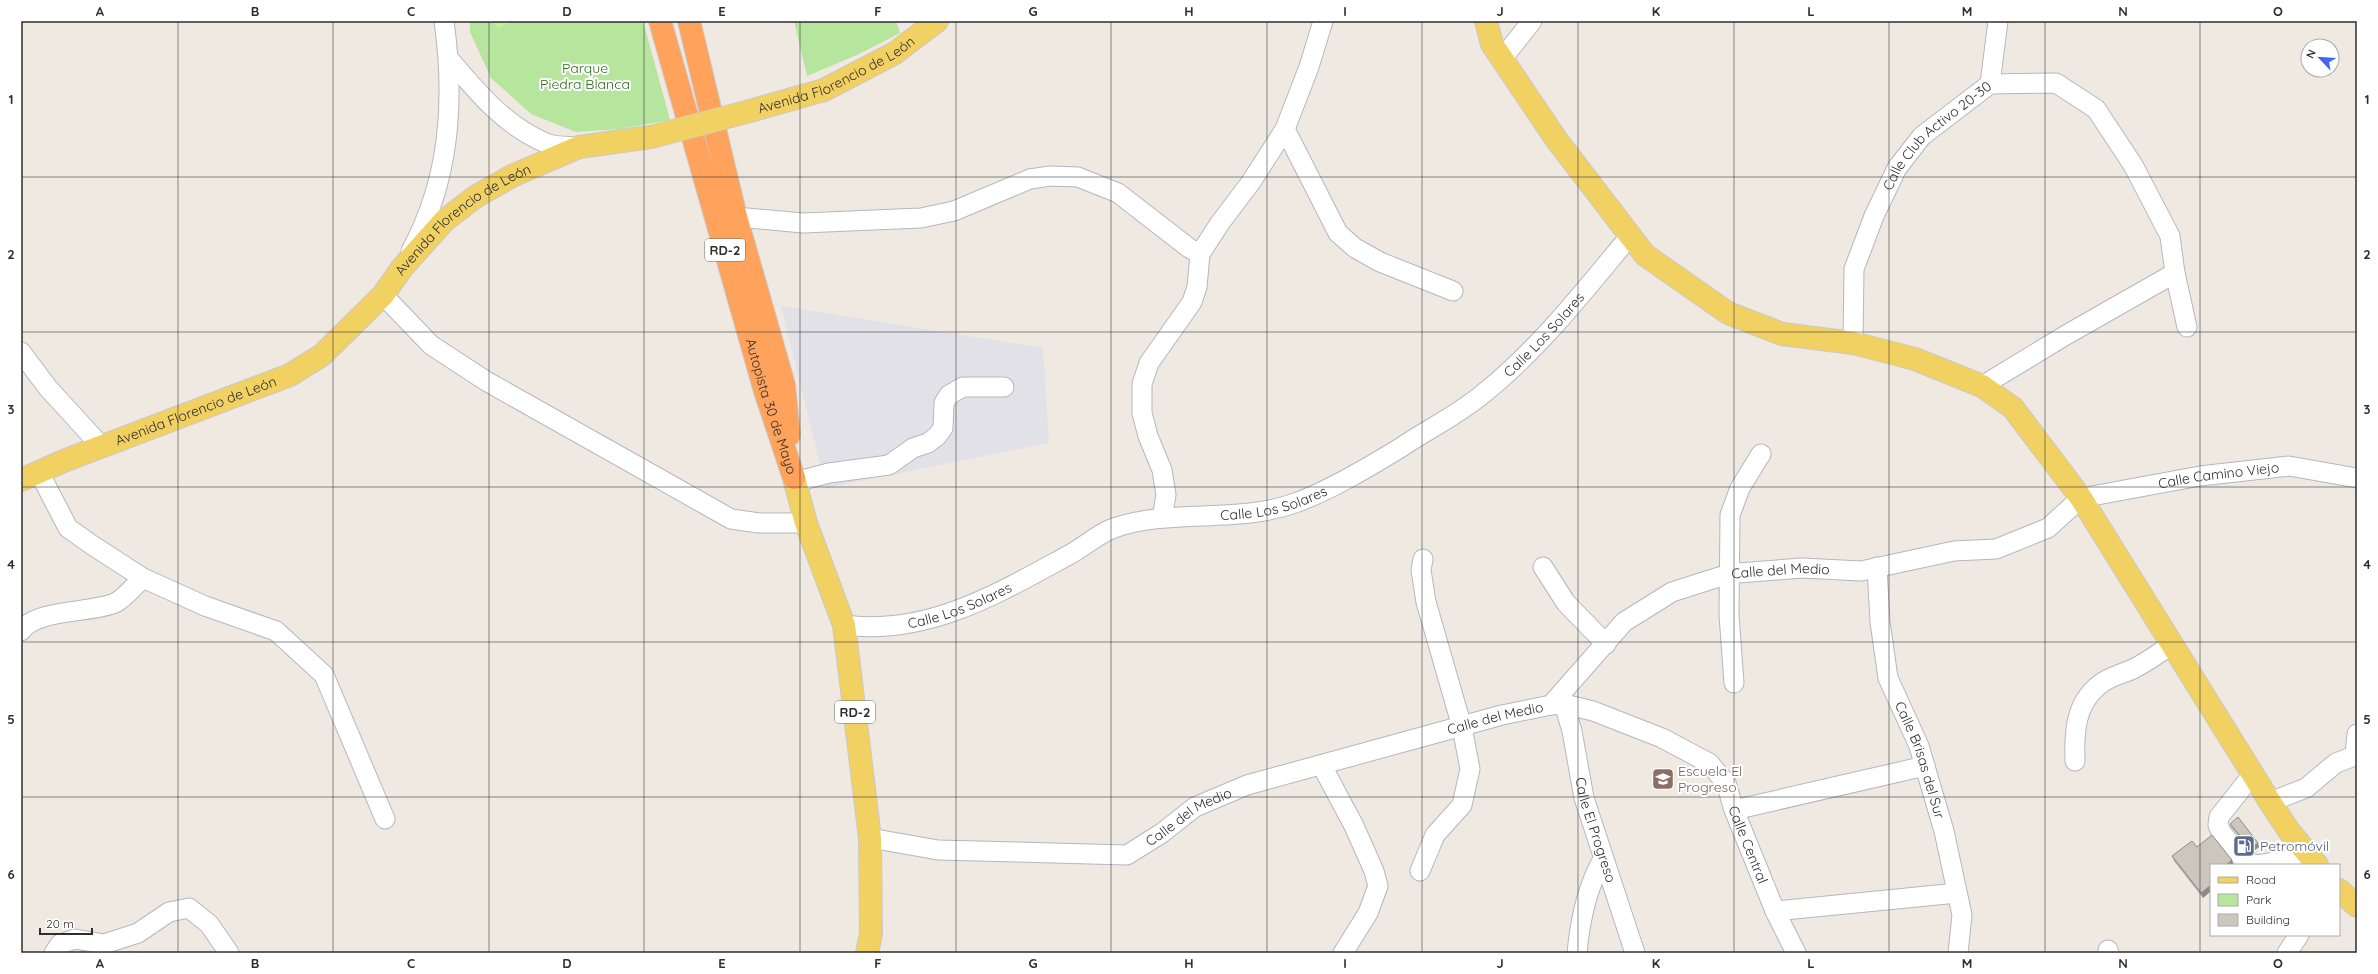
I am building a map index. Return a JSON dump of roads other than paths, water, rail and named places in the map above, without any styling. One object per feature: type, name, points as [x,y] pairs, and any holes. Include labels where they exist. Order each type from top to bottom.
[{"type":"highway","name":"Autopista 30 de Mayo","points":[[660,21],[765,391],[794,480]]},
{"type":"highway","name":"Autopista 30 de Mayo","points":[[689,21],[736,216],[784,385],[794,480]]},
{"type":"main road","name":"Avenida Florencio de León","points":[[30,476],[101,446],[290,374],[322,355],[383,295],[402,268],[444,222],[475,198],[512,176],[580,147],[651,137],[824,90],[895,53],[938,21]]},
{"type":"main road","points":[[1486,21],[1492,44],[1556,139],[1645,255],[1728,312],[1782,334],[1853,343],[1915,359],[1982,386],[2013,408],[2081,498],[2270,802],[2290,831],[2313,860]]},
{"type":"main road","name":"RD-2","points":[[794,480],[806,523],[844,625],[870,838],[871,934],[867,953]]},
{"type":"main road","points":[[2340,891],[2357,906]]},
{"type":"street","points":[[402,268],[422,231],[435,196],[447,148],[450,110],[449,59],[444,21]]},
{"type":"street","points":[[1162,518],[1166,495],[1162,470],[1148,436],[1142,413],[1142,384],[1149,363],[1192,302],[1198,287],[1200,254],[1220,223],[1251,182],[1285,129],[1309,67],[1323,21]]},
{"type":"street","points":[[1502,59],[1532,21]]},
{"type":"street","points":[[1990,84],[1998,21]]},
{"type":"street","points":[[449,59],[490,106],[518,128],[547,143],[580,147]]},
{"type":"street","name":"Calle Club Activo 20-30","points":[[1853,343],[1854,268],[1874,216],[1897,168],[1922,136],[1990,84],[2056,83],[2096,109],[2133,165],[2170,236],[2175,273],[2187,326]]},
{"type":"street","points":[[1285,129],[1338,232],[1355,248],[1380,262],[1453,291]]},
{"type":"street","points":[[736,216],[803,223],[921,218],[954,211],[1030,178],[1050,176],[1078,177],[1118,193],[1189,248],[1200,254]]},
{"type":"street","name":"Calle Los Solares","points":[[844,625],[895,627],[930,620],[964,609],[1070,555],[1114,528],[1162,518],[1226,516],[1295,503],[1369,467],[1449,419],[1485,393],[1527,354],[1558,322],[1630,236]]},
{"type":"street","points":[[1982,386],[2060,338],[2175,273]]},
{"type":"street","points":[[383,295],[431,345],[486,381],[731,519],[759,523],[806,523]]},
{"type":"street","points":[[21,352],[48,388],[101,446]]},
{"type":"street","points":[[794,480],[889,465],[912,448],[928,443],[938,436],[943,428],[944,403],[950,396],[963,387],[1004,387]]},
{"type":"street","points":[[1734,683],[1729,615],[1730,514],[1740,488],[1761,454]]},
{"type":"street","name":"Calle Camino Viejo","points":[[2081,498],[2200,476],[2289,466],[2357,478]]},
{"type":"street","points":[[30,476],[68,528],[143,578],[205,606],[276,631],[324,675],[385,819]]},
{"type":"street","name":"Calle del Medio","points":[[870,838],[938,850],[1127,855],[1162,833],[1196,807],[1247,785],[1322,766],[1502,715],[1557,705],[1624,622],[1672,592],[1729,574],[1802,568],[1861,571],[1954,551],[1996,549],[2048,528],[2081,498]]},
{"type":"street","points":[[1420,871],[1435,835],[1462,806],[1470,769],[1462,727],[1426,602],[1421,570],[1423,559]]},
{"type":"street","points":[[1543,567],[1566,602],[1606,644]]},
{"type":"street","name":"Calle Brisas del Sur","points":[[1877,568],[1880,622],[1888,678],[1919,746],[1944,831],[1962,915],[1958,953]]},
{"type":"street","points":[[21,631],[24,626],[46,617],[115,602],[143,578]]},
{"type":"street","points":[[2075,761],[2074,732],[2078,714],[2087,697],[2099,685],[2118,674],[2134,668],[2172,644]]},
{"type":"street","name":"Calle Central","points":[[1557,705],[1593,711],[1662,738],[1709,763],[1726,784],[1734,810],[1775,911],[1796,953]]},
{"type":"street","name":"Calle El Progreso","points":[[1557,705],[1572,731],[1584,798],[1635,953]]},
{"type":"street","points":[[2270,802],[2306,788],[2336,763],[2356,755],[2357,734]]},
{"type":"street","points":[[1322,766],[1354,826],[1374,871],[1378,886],[1368,913],[1343,953]]},
{"type":"street","points":[[1734,810],[1925,766]]},
{"type":"street","points":[[2253,774],[2218,817],[2218,826],[2240,856],[2255,864]]},
{"type":"street","points":[[1577,953],[1584,908],[1592,877],[1603,859]]},
{"type":"street","points":[[2268,864],[2313,860]]},
{"type":"street","points":[[1775,911],[1957,892]]},
{"type":"street","points":[[54,953],[60,944],[75,939],[104,944],[138,933],[168,912],[189,908],[209,924],[229,953]]},
{"type":"street","points":[[2287,953],[2298,936]]},
{"type":"place","name":"Escuela El Progreso","points":[[1663,779]]},
{"type":"place","name":"Petromóvil","points":[[2244,846]]},
{"type":"park label","name":"Parque Piedra Blanca","points":[[585,76]]}]
